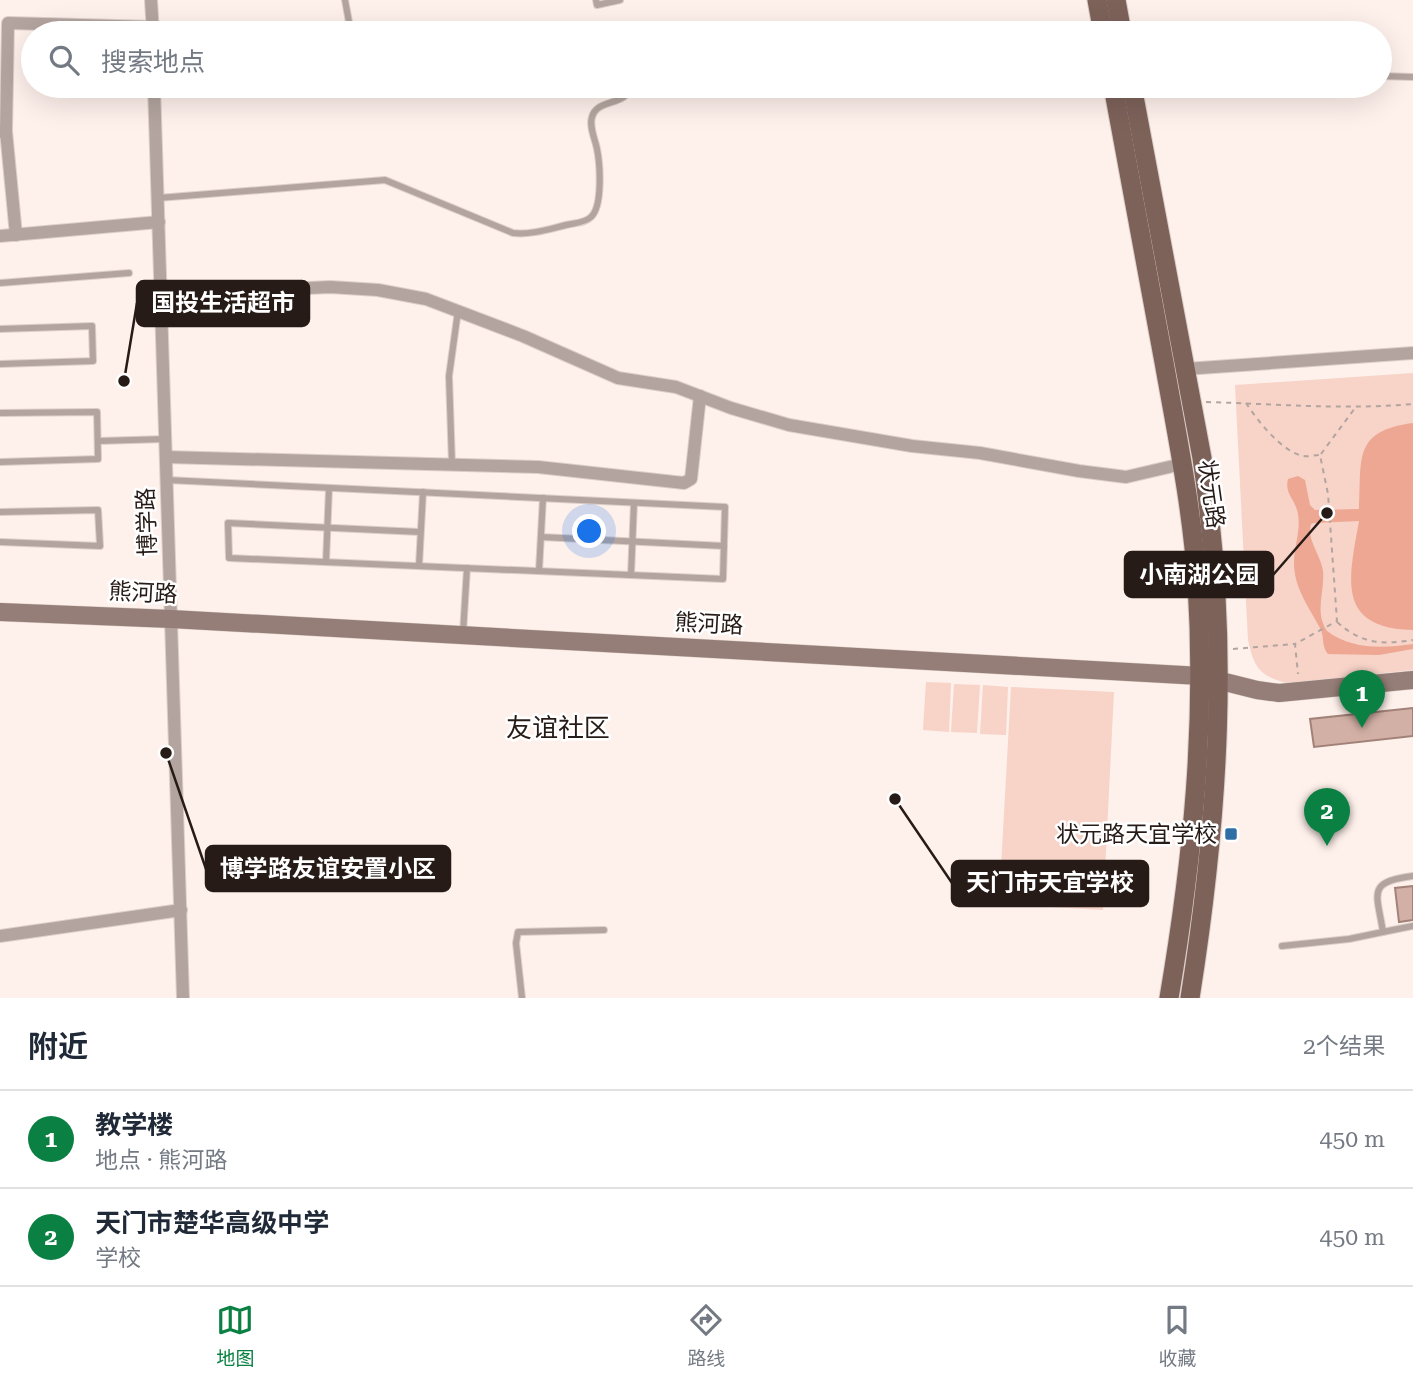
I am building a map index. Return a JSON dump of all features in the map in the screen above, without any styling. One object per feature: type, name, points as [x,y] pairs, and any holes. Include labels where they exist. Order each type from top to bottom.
[{"type":"main road","points":[[1097,0],[1101,21]]},
{"type":"main road","points":[[1116,0],[1120,21]]},
{"type":"main road","name":"状元路","points":[[1115,98],[1182,464],[1210,678],[1219,725],[1208,876],[1190,998]]},
{"type":"main road","name":"状元路","points":[[1134,98],[1209,507],[1219,650],[1210,678],[1170,998]]},
{"type":"street","points":[[151,0],[152,21]]},
{"type":"street","points":[[16,235],[3,132],[8,23],[21,24]]},
{"type":"street","name":"博学路","points":[[154,98],[183,998]]},
{"type":"street","points":[[0,236],[159,222]]},
{"type":"street","points":[[161,295],[330,287],[378,290],[426,299],[523,336],[618,379],[676,387],[789,425],[1126,477],[1182,464]]},
{"type":"street","points":[[1185,369],[1413,353]]},
{"type":"street","points":[[166,457],[538,467],[689,482],[700,396]]},
{"type":"street","name":"熊河路","points":[[0,611],[1210,678],[1257,690],[1299,692],[1413,680]]},
{"type":"street","points":[[0,936],[181,910]]},
{"type":"lane","points":[[345,0],[349,21]]},
{"type":"lane","points":[[596,0],[597,5],[620,0]]},
{"type":"lane","points":[[1392,76],[1413,77]]},
{"type":"lane","points":[[158,198],[385,180],[513,233],[530,233],[587,220],[596,210],[600,178],[592,114],[602,106],[624,98]]},
{"type":"lane","points":[[0,283],[129,273]]},
{"type":"lane","points":[[452,464],[449,376],[458,311]]},
{"type":"lane","points":[[0,329],[92,326],[93,361],[0,364]]},
{"type":"lane","points":[[0,413],[97,412],[98,441],[98,459],[0,462]]},
{"type":"lane","points":[[98,441],[166,439]]},
{"type":"lane","points":[[167,480],[725,507],[723,579],[229,558],[228,523],[421,531]]},
{"type":"lane","points":[[326,562],[329,488]]},
{"type":"lane","points":[[418,566],[423,492]]},
{"type":"lane","points":[[539,571],[543,498]]},
{"type":"lane","points":[[631,575],[634,503]]},
{"type":"lane","points":[[0,512],[98,510],[100,546],[0,542]]},
{"type":"lane","points":[[541,537],[724,546]]},
{"type":"lane","points":[[463,635],[467,568]]},
{"type":"lane","points":[[1383,932],[1377,896],[1380,887],[1384,881],[1392,878],[1413,876]]},
{"type":"lane","points":[[1282,946],[1349,939],[1413,926]]},
{"type":"lane","points":[[522,998],[516,943],[518,932],[604,930]]},
{"type":"path","points":[[1191,401],[1309,408],[1413,404]]},
{"type":"path","points":[[1246,403],[1262,426],[1282,443],[1303,456],[1320,455]]},
{"type":"path","points":[[1355,408],[1320,455],[1328,494],[1337,621],[1352,635],[1368,641],[1393,643],[1413,640]]},
{"type":"path","points":[[1219,650],[1295,644],[1337,621]]},
{"type":"path","points":[[1295,644],[1299,692]]},
{"type":"shaded area","points":[[1413,373],[1413,670],[1287,683],[1270,677],[1256,664],[1248,640],[1235,385]]},
{"type":"shaded area","points":[[1413,423],[1413,630],[1388,627],[1370,620],[1359,610],[1353,596],[1351,580],[1359,521],[1314,523],[1311,524],[1310,535],[1323,571],[1321,616],[1327,631],[1358,645],[1380,647],[1413,644],[1413,649],[1379,655],[1328,654],[1321,631],[1297,581],[1294,563],[1299,520],[1289,493],[1288,479],[1298,476],[1305,480],[1310,505],[1315,510],[1359,509],[1364,450],[1379,433]]},
{"type":"shaded area","points":[[926,682],[951,683],[949,732],[923,730]]},
{"type":"shaded area","points":[[954,684],[980,685],[977,733],[951,732]]},
{"type":"shaded area","points":[[983,685],[1008,687],[1006,735],[980,734]]},
{"type":"shaded area","points":[[1011,687],[1114,692],[1103,910],[999,904]]},
{"type":"building","points":[[1413,708],[1413,736],[1314,747],[1310,719]]},
{"type":"building","points":[[1413,886],[1413,920],[1399,922],[1395,888]]},
{"type":"place","name":"国投生活超市","points":[[124,381]]},
{"type":"place","name":"小南湖公园","points":[[1327,513]]},
{"type":"place","name":"教学楼","points":[[1362,728]]},
{"type":"place","name":"博学路友谊安置小区","points":[[166,753]]},
{"type":"place","name":"天门市天宜学校","points":[[895,799]]},
{"type":"place","name":"状元路天宜学校","points":[[1231,834]]},
{"type":"place","name":"天门市楚华高级中学","points":[[1327,846]]},
{"type":"district","name":"友谊社区","points":[[558,728]]}]
